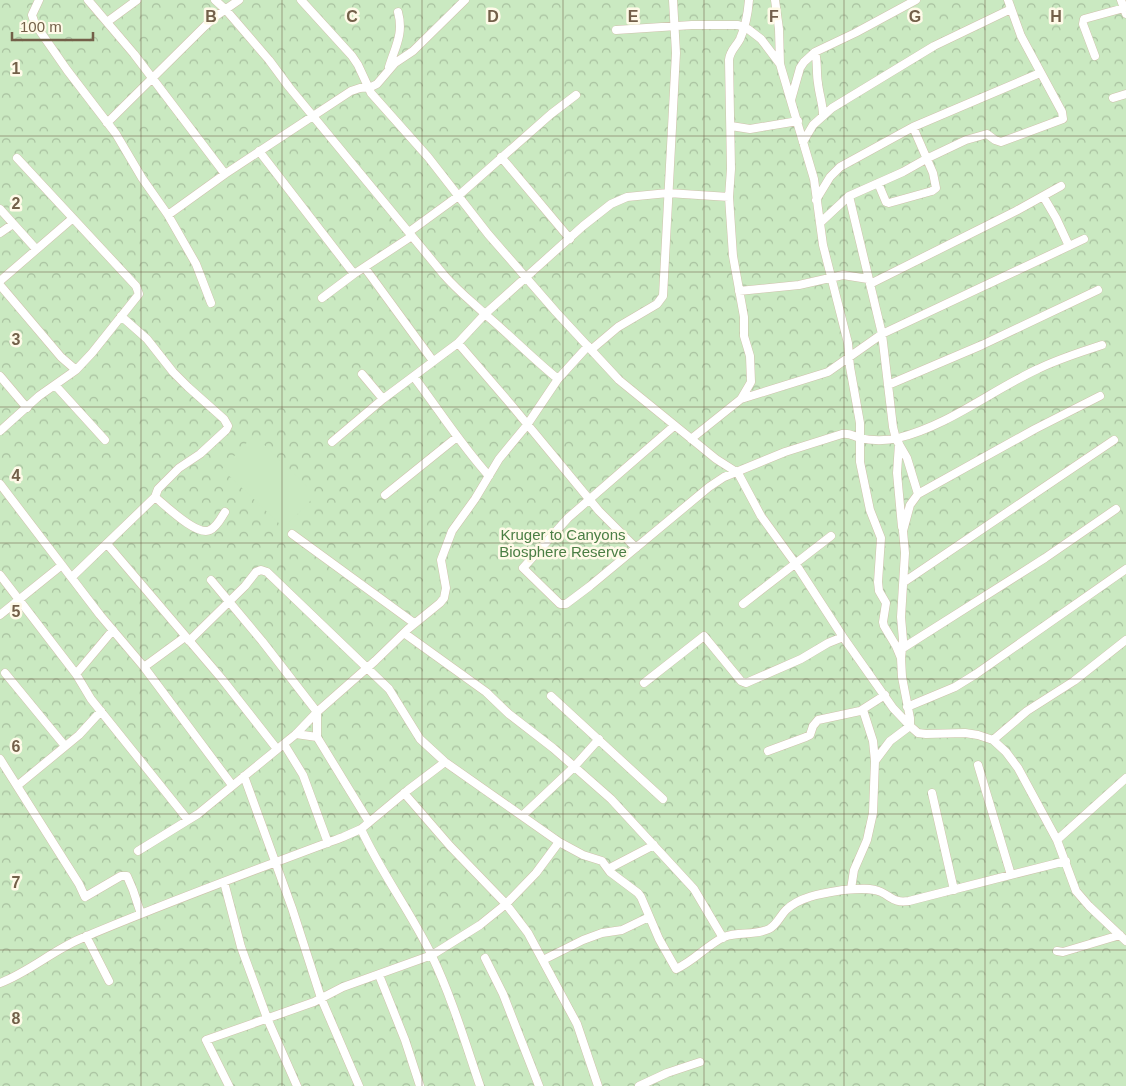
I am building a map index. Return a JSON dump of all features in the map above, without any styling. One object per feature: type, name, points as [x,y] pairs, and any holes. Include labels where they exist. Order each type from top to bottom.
[{"type":"street","points":[[39,0],[32,15],[35,24],[107,122],[168,215],[196,264],[211,304]]},
{"type":"street","points":[[88,0],[225,174]]},
{"type":"street","points":[[107,22],[137,0]]},
{"type":"street","points":[[215,0],[269,60],[456,288],[558,380]]},
{"type":"street","points":[[107,122],[205,26],[239,0]]},
{"type":"street","points":[[301,0],[352,56],[367,87],[428,157],[457,197],[526,278],[619,380],[716,459],[738,473],[762,516],[893,708],[918,733],[965,733],[978,735],[993,740],[1006,752],[1018,768],[1057,840],[1074,886],[1080,896],[1123,938]]},
{"type":"street","points":[[168,215],[258,151],[351,91],[377,84],[388,70],[413,51],[464,0]]},
{"type":"street","points":[[138,851],[188,820],[284,744],[414,623],[434,609],[444,598],[446,588],[441,566],[442,555],[452,531],[475,499],[499,459],[527,425],[558,380],[590,348],[618,327],[649,310],[660,300],[665,285],[676,53],[674,0]]},
{"type":"street","points":[[691,439],[741,399],[749,387],[751,376],[750,356],[744,336],[744,317],[733,256],[729,198],[729,55],[740,39],[748,0]]},
{"type":"street","points":[[775,0],[779,28],[780,64],[816,185],[816,200],[823,245],[846,333],[860,423],[860,462],[870,510],[881,538],[878,582],[879,591],[886,603],[883,622],[901,658]]},
{"type":"street","points":[[791,100],[800,68],[815,52],[916,0]]},
{"type":"street","points":[[820,222],[850,196],[966,140],[989,134],[995,140],[1001,142],[1061,120],[1063,117],[1062,112],[1021,36],[1008,0]]},
{"type":"street","points":[[803,142],[810,128],[823,115],[934,46],[1011,9]]},
{"type":"street","points":[[1095,56],[1084,19],[1124,9]]},
{"type":"street","points":[[388,70],[400,34],[398,12]]},
{"type":"street","points":[[616,30],[730,24],[743,27],[761,39],[780,64]]},
{"type":"street","points":[[815,52],[818,66],[817,82],[823,115]]},
{"type":"street","points":[[816,200],[833,172],[913,127],[1040,73]]},
{"type":"street","points":[[1113,98],[1126,94]]},
{"type":"street","points":[[322,298],[365,268],[457,197],[501,157],[576,95]]},
{"type":"street","points":[[730,126],[750,129],[798,121]]},
{"type":"street","points":[[878,183],[886,202],[889,203],[932,191],[937,186],[913,127]]},
{"type":"street","points":[[258,151],[354,274]]},
{"type":"street","points":[[501,157],[570,238]]},
{"type":"street","points":[[0,430],[39,396],[76,370],[139,296],[139,292],[17,158]]},
{"type":"street","points":[[739,291],[799,285],[843,275],[869,281],[1061,186]]},
{"type":"street","points":[[332,442],[383,399],[458,343],[485,314],[583,226],[620,199],[668,193],[729,198]]},
{"type":"street","points":[[850,196],[882,334],[891,418],[898,441],[910,466],[918,494]]},
{"type":"street","points":[[1043,196],[1069,246]]},
{"type":"street","points":[[0,209],[36,249]]},
{"type":"street","points":[[0,280],[73,218]]},
{"type":"street","points":[[0,232],[13,224]]},
{"type":"street","points":[[741,399],[822,375],[882,334],[1084,239]]},
{"type":"street","points":[[365,268],[433,361]]},
{"type":"street","points":[[0,285],[60,357],[76,370]]},
{"type":"street","points":[[888,385],[982,345],[1098,290]]},
{"type":"street","points":[[72,577],[155,496],[158,489],[179,468],[205,450],[226,430],[228,424],[173,372],[146,339],[121,316]]},
{"type":"street","points":[[458,343],[605,518],[636,548]]},
{"type":"street","points":[[674,426],[556,529],[523,568],[563,605],[590,586],[709,486],[724,477],[738,473],[785,452],[832,436],[847,433],[872,440],[898,441],[956,416],[1037,369],[1102,345]]},
{"type":"street","points":[[362,374],[383,399]]},
{"type":"street","points":[[0,376],[26,408]]},
{"type":"street","points":[[414,377],[465,448],[489,476]]},
{"type":"street","points":[[55,385],[105,440]]},
{"type":"street","points":[[903,531],[910,505],[918,494],[1100,396]]},
{"type":"street","points":[[385,495],[457,436]]},
{"type":"street","points":[[904,582],[1114,440]]},
{"type":"street","points":[[898,441],[897,473],[905,553],[901,617],[903,648],[901,658],[902,677],[910,726]]},
{"type":"street","points":[[0,484],[144,667],[232,785]]},
{"type":"street","points":[[155,496],[172,511],[201,531],[212,529],[225,512]]},
{"type":"street","points":[[903,648],[1045,558],[1116,509]]},
{"type":"street","points":[[292,534],[414,623]]},
{"type":"street","points":[[743,604],[831,536]]},
{"type":"street","points":[[107,544],[222,679],[277,749]]},
{"type":"street","points":[[0,615],[62,565]]},
{"type":"street","points":[[907,707],[955,687],[976,674],[1126,569]]},
{"type":"street","points":[[144,667],[187,639],[245,586],[256,572],[263,570],[389,690],[420,739],[445,762],[559,842],[583,855],[602,861],[608,869],[638,893],[676,969],[723,938],[738,933],[752,934],[775,926],[792,905],[815,896],[851,890],[875,890],[882,892],[895,901],[901,902],[1066,861]]},
{"type":"street","points":[[0,575],[76,674],[91,699],[188,820]]},
{"type":"street","points":[[212,580],[317,712],[316,737],[369,822]]},
{"type":"street","points":[[76,674],[113,630]]},
{"type":"street","points":[[404,633],[486,692],[508,714],[534,732],[611,799],[694,889],[723,938]]},
{"type":"street","points":[[644,683],[704,636],[741,681],[746,683],[801,659],[828,643],[843,637]]},
{"type":"street","points":[[993,740],[1027,711],[1074,681],[1126,640]]},
{"type":"street","points":[[5,673],[65,746]]},
{"type":"street","points":[[551,696],[662,799]]},
{"type":"street","points":[[768,751],[810,735],[813,726],[818,720],[863,710],[885,696]]},
{"type":"street","points":[[851,890],[854,870],[866,840],[873,813],[875,761],[873,741],[863,710]]},
{"type":"street","points":[[17,786],[91,723],[101,711]]},
{"type":"street","points":[[875,761],[890,741],[910,726]]},
{"type":"street","points":[[296,734],[316,737]]},
{"type":"street","points":[[522,816],[574,767],[599,739]]},
{"type":"street","points":[[284,744],[303,775],[328,843]]},
{"type":"street","points":[[0,760],[79,884],[84,898],[121,876],[127,876],[141,914]]},
{"type":"street","points":[[0,982],[20,974],[60,949],[86,936],[361,829],[445,762]]},
{"type":"street","points":[[978,765],[1011,875]]},
{"type":"street","points":[[244,776],[276,862],[321,998],[359,1086]]},
{"type":"street","points":[[1057,840],[1126,778]]},
{"type":"street","points":[[404,793],[450,846],[506,904],[528,933],[577,1024],[598,1086]]},
{"type":"street","points":[[932,793],[954,890]]},
{"type":"street","points":[[361,829],[371,850],[408,911],[432,956],[454,1009],[480,1086]]},
{"type":"street","points":[[229,1086],[206,1040],[321,998],[338,989],[432,956],[480,925],[506,904],[536,873],[559,842]]},
{"type":"street","points":[[608,869],[654,845]]},
{"type":"street","points":[[224,882],[241,947],[267,1018],[297,1086]]},
{"type":"street","points":[[543,960],[583,940],[602,933],[622,930],[649,917]]},
{"type":"street","points":[[86,936],[109,981]]},
{"type":"street","points":[[1057,951],[1062,952],[1123,938]]},
{"type":"street","points":[[485,958],[504,994],[539,1086]]},
{"type":"street","points":[[379,975],[405,1040],[420,1086]]},
{"type":"street","points":[[639,1086],[666,1073],[700,1062]]},
{"type":"green space","name":"Kruger to Canyons Biosphere Reserve","points":[[0,0],[1126,0],[1126,1086],[0,1086]]},
{"type":"green space","points":[[254,435],[316,495],[284,528],[222,469]]}]
